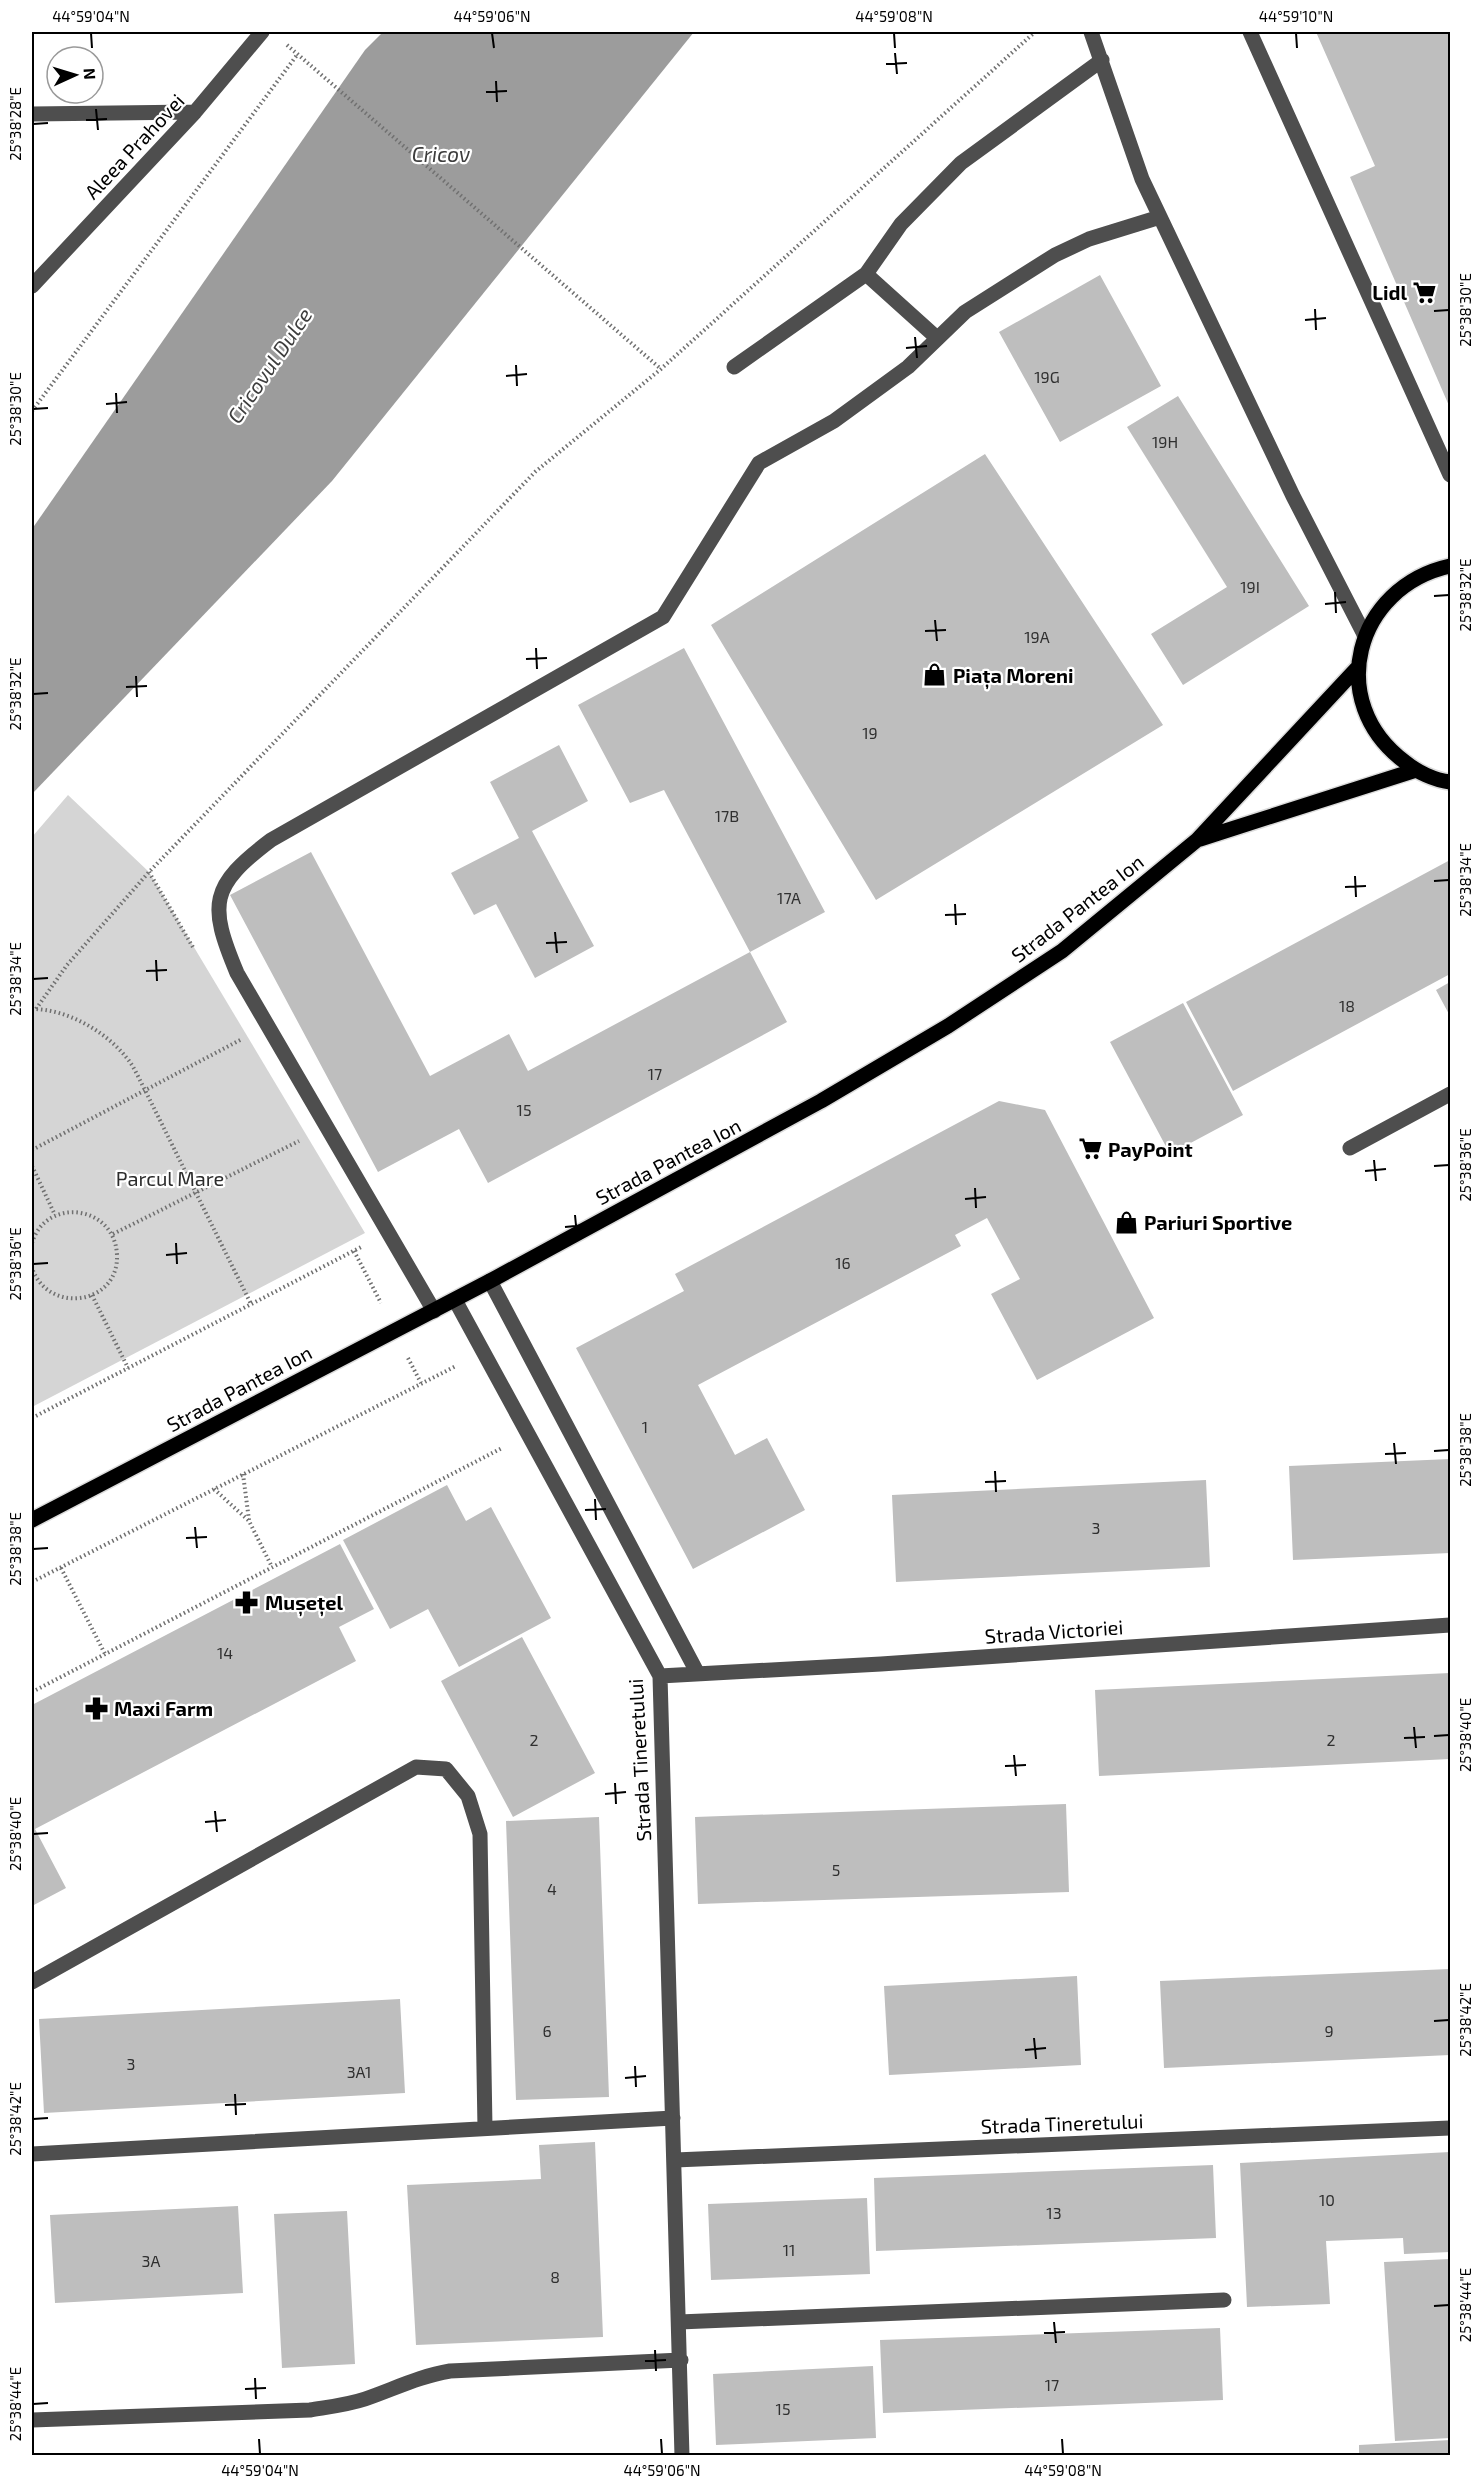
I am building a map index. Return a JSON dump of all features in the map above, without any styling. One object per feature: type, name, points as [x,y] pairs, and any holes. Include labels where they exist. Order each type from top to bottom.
[{"type":"main road","points":[[1450,566],[1430,571],[1403,586],[1381,608],[1365,636],[1359,666],[1361,697],[1372,726],[1391,752],[1416,771],[1450,782]]},
{"type":"main road","name":"Strada Pantea Ion","points":[[32,1520],[490,1281],[821,1101],[948,1026],[1062,951],[1197,840],[1359,666]]},
{"type":"main road","name":"Strada Pantea Ion","points":[[1197,840],[1416,771]]},
{"type":"street","name":"Aleea Prahovei","points":[[32,286],[195,112],[262,32]]},
{"type":"street","points":[[1091,32],[1142,179],[1293,496],[1365,636]]},
{"type":"street","points":[[1250,32],[1450,475]]},
{"type":"street","points":[[734,367],[866,274],[901,224],[961,163],[1102,60]]},
{"type":"street","points":[[32,114],[195,112]]},
{"type":"street","points":[[434,1311],[237,974],[222,938],[218,908],[221,889],[244,860],[271,840],[663,617],[759,463],[834,421],[908,367],[965,312],[1055,255],[1089,239],[1160,217]]},
{"type":"street","points":[[866,274],[937,338]]},
{"type":"street","points":[[1350,1148],[1450,1094]]},
{"type":"street","points":[[490,1281],[698,1674]]},
{"type":"street","name":"Strada Tineretului","points":[[454,1300],[660,1676],[682,2456]]},
{"type":"street","name":"Strada Victoriei","points":[[660,1676],[1450,1625]]},
{"type":"street","points":[[32,1982],[416,1767],[446,1769],[468,1796],[480,1834],[485,2128]]},
{"type":"street","points":[[32,2154],[673,2118]]},
{"type":"street","name":"Strada Tineretului","points":[[675,2160],[1450,2128]]},
{"type":"street","points":[[679,2322],[1224,2300]]},
{"type":"street","points":[[32,2420],[310,2410],[340,2406],[428,2375],[450,2371],[681,2360]]},
{"type":"path","points":[[251,1304],[127,1058],[108,1039],[78,1021],[62,1014],[34,1009],[67,965],[149,872],[535,472],[661,369],[1032,32]]},
{"type":"path","points":[[281,39],[661,369]]},
{"type":"path","points":[[32,411],[297,55]]},
{"type":"path","points":[[32,1150],[267,1026]]},
{"type":"path","points":[[112,1235],[327,1128]]},
{"type":"path","points":[[32,1166],[55,1215]]},
{"type":"path","points":[[32,1243],[42,1225],[55,1215],[72,1211],[88,1214],[104,1223],[112,1235],[117,1253],[115,1270],[106,1285],[92,1295],[75,1299],[58,1296],[44,1287],[33,1275],[32,1268]]},
{"type":"path","points":[[32,1418],[388,1233]]},
{"type":"path","points":[[92,1295],[128,1368]]},
{"type":"path","points":[[32,1582],[484,1352]]},
{"type":"path","points":[[32,1692],[528,1434]]},
{"type":"path","points":[[243,1474],[249,1521],[272,1567]]},
{"type":"path","points":[[214,1489],[249,1521]]},
{"type":"path","points":[[60,1568],[105,1654]]},
{"type":"green space","name":"Parcul Mare","points":[[68,795],[149,872],[365,1233],[32,1407],[32,837]]},
{"type":"water","name":"Cricov","points":[[383,32],[694,32],[332,481],[32,794],[32,529],[365,50]]},
{"type":"building","name":"Lidl","points":[[1316,32],[1450,32],[1450,408],[1350,177],[1375,166]]},
{"type":"building","points":[[1100,275],[1161,386],[1060,442],[999,332]]},
{"type":"building","points":[[1178,396],[1309,606],[1183,685],[1151,634],[1227,587],[1127,427]]},
{"type":"building","name":"Piața Moreni","points":[[985,454],[1163,725],[876,900],[711,625]]},
{"type":"building","points":[[684,648],[825,912],[750,952],[664,790],[630,803],[578,705]]},
{"type":"building","points":[[559,745],[588,801],[532,831],[594,946],[535,978],[496,904],[474,915],[451,873],[519,838],[490,782]]},
{"type":"building","points":[[311,852],[430,1076],[509,1034],[528,1071],[750,952],[787,1022],[488,1183],[459,1129],[378,1172],[230,895]]},
{"type":"building","points":[[1450,860],[1450,974],[1233,1091],[1186,1002]]},
{"type":"building","points":[[1450,982],[1450,1016],[1436,990]]},
{"type":"building","points":[[1183,1003],[1243,1115],[1170,1154],[1110,1042]]},
{"type":"building","points":[[999,1101],[1045,1110],[1154,1318],[1037,1380],[991,1294],[1020,1279],[987,1218],[955,1235],[961,1246],[698,1385],[735,1455],[767,1438],[805,1510],[693,1569],[576,1348],[684,1291],[675,1274]]},
{"type":"building","points":[[1450,1459],[1450,1553],[1293,1560],[1289,1466]]},
{"type":"building","points":[[1206,1480],[1210,1567],[896,1582],[892,1495]]},
{"type":"building","points":[[447,1485],[466,1521],[491,1507],[551,1618],[459,1667],[428,1609],[390,1629],[343,1540]]},
{"type":"building","points":[[340,1544],[374,1609],[339,1627],[356,1661],[35,1829],[66,1888],[32,1906],[32,1705]]},
{"type":"building","points":[[522,1637],[595,1773],[513,1817],[441,1681]]},
{"type":"building","points":[[1450,1673],[1450,1759],[1099,1776],[1095,1690]]},
{"type":"building","points":[[1066,1804],[1069,1892],[698,1904],[695,1817]]},
{"type":"building","points":[[599,1817],[609,2097],[516,2100],[506,1821]]},
{"type":"building","points":[[1450,1969],[1450,2055],[1164,2068],[1160,1981]]},
{"type":"building","points":[[1077,1976],[1081,2065],[889,2075],[884,1986]]},
{"type":"building","points":[[400,1999],[405,2093],[44,2113],[39,2019]]},
{"type":"building","points":[[595,2142],[603,2337],[416,2345],[407,2185],[541,2179],[539,2145]]},
{"type":"building","points":[[1450,2152],[1450,2252],[1404,2254],[1403,2238],[1326,2241],[1330,2304],[1247,2307],[1240,2163]]},
{"type":"building","points":[[1213,2165],[1216,2238],[876,2251],[874,2178]]},
{"type":"building","points":[[867,2198],[870,2274],[711,2280],[708,2204]]},
{"type":"building","points":[[238,2206],[243,2293],[55,2303],[50,2215]]},
{"type":"building","points":[[347,2211],[355,2364],[282,2368],[274,2214]]},
{"type":"building","points":[[1450,2259],[1450,2438],[1395,2441],[1384,2262]]},
{"type":"building","points":[[1220,2328],[1223,2400],[883,2413],[880,2340]]},
{"type":"building","points":[[873,2366],[876,2438],[716,2445],[713,2374]]},
{"type":"building","points":[[1450,2440],[1450,2456],[1359,2456],[1359,2445]]},
{"type":"place","name":"Lidl","points":[[1425,292]]},
{"type":"place","name":"Piața Moreni","points":[[935,675]]},
{"type":"place","name":"PayPoint","points":[[1090,1149]]},
{"type":"place","name":"Pariuri Sportive","points":[[1126,1222]]},
{"type":"place","name":"Mușețel","points":[[247,1602]]},
{"type":"place","name":"Maxi Farm","points":[[96,1708]]},
{"type":"water label","name":"Cricovul Dulce","points":[[269,365]]}]
